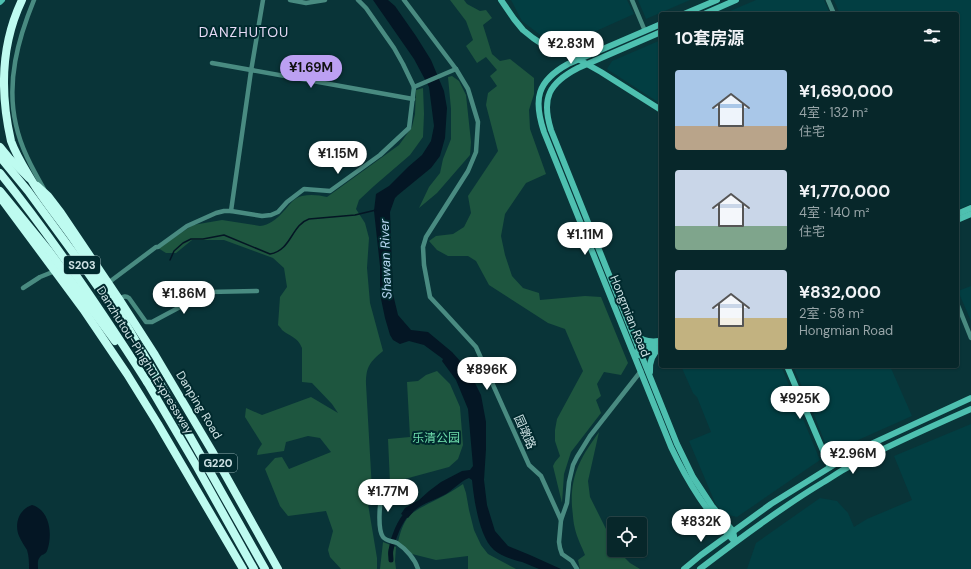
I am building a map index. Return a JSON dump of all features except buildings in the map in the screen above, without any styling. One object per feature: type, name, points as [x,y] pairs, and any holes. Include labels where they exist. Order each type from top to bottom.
[{"type":"highway","points":[[22,0],[14,17],[5,44],[2,70],[2,102],[12,141],[32,181],[75,241],[108,292],[157,378]]},
{"type":"highway","name":"G220","points":[[0,147],[24,174],[48,196],[119,299]]},
{"type":"highway","name":"Danzhutou-Pinghu Expressway","points":[[0,157],[28,191],[88,273],[157,378],[265,569]]},
{"type":"highway","name":"Danzhutou-Pinghu Expressway","points":[[0,173],[20,197],[77,276],[147,382],[254,569]]},
{"type":"highway","points":[[0,191],[53,256],[147,382]]},
{"type":"highway","name":"G220","points":[[0,197],[83,309],[127,374],[244,569]]},
{"type":"highway","points":[[55,271],[86,250]]},
{"type":"highway","name":"Danping Road","points":[[119,299],[157,358],[212,451],[278,569]]},
{"type":"highway","points":[[183,423],[239,500]]},
{"type":"highway","points":[[174,429],[213,517]]},
{"type":"highway","points":[[255,530],[274,569]]},
{"type":"main road","points":[[501,0],[523,30],[533,38],[542,44],[562,50],[587,64],[659,109]]},
{"type":"main road","points":[[689,12],[717,0]]},
{"type":"main road","points":[[709,12],[736,0]]},
{"type":"main road","name":"Hongmian Road","points":[[659,25],[578,59],[559,69],[550,76],[544,84],[540,92],[538,111],[544,132],[671,447],[687,479],[707,509],[731,533]]},
{"type":"main road","name":"Hongmian Road","points":[[659,33],[565,74],[550,92],[547,101],[547,111],[551,130],[677,444],[693,477],[731,533],[735,542]]},
{"type":"main road","points":[[959,213],[971,208]]},
{"type":"main road","points":[[959,219],[971,214]]},
{"type":"main road","points":[[631,330],[643,340],[659,344]]},
{"type":"main road","points":[[634,355],[659,344]]},
{"type":"main road","points":[[650,378],[651,359],[659,346]]},
{"type":"main road","points":[[788,368],[830,467]]},
{"type":"main road","points":[[685,568],[771,504],[830,467],[869,445],[971,398]]},
{"type":"main road","points":[[700,569],[735,542],[807,492],[849,467],[971,409]]},
{"type":"street","points":[[34,0],[22,30],[16,57],[12,80],[12,101],[16,125],[24,150],[48,196]]},
{"type":"street","points":[[231,211],[251,71],[263,0]]},
{"type":"street","points":[[290,0],[306,3],[326,0]]},
{"type":"street","points":[[108,283],[187,226],[216,213],[231,211],[262,216],[271,215],[278,212],[287,202],[304,189],[330,191],[380,155],[409,128],[414,87],[394,48],[366,8],[358,0]]},
{"type":"street","points":[[404,0],[456,69],[468,89],[478,122],[476,152],[468,171],[426,237],[423,247],[424,265],[430,297],[476,346],[529,465],[541,476],[561,520]]},
{"type":"street","points":[[632,0],[645,31]]},
{"type":"street","points":[[828,0],[833,12]]},
{"type":"street","points":[[212,63],[413,99]]},
{"type":"street","points":[[414,87],[456,69]]},
{"type":"street","points":[[11,160],[18,161],[22,159],[24,157],[24,150]]},
{"type":"street","points":[[23,288],[40,277],[55,271]]},
{"type":"street","points":[[119,299],[127,296],[146,322],[152,322],[208,292],[257,292]]},
{"type":"street","points":[[959,308],[971,338]]},
{"type":"street","points":[[577,569],[572,561],[562,554],[559,542],[561,520],[567,503],[569,482],[573,465],[590,436],[641,371]]},
{"type":"street","points":[[382,491],[380,529],[382,536],[385,539],[397,544],[410,555],[418,569]]},
{"type":"shaded area","points":[[511,0],[627,0],[634,14],[567,44],[543,37],[522,21]]},
{"type":"shaded area","points":[[638,0],[690,0],[659,12],[659,13],[646,19]]},
{"type":"shaded area","points":[[756,0],[824,0],[829,12],[728,12]]},
{"type":"shaded area","points":[[834,0],[971,0],[971,204],[959,209],[959,12],[839,12]]},
{"type":"shaded area","points":[[659,41],[659,103],[607,69],[612,61]]},
{"type":"shaded area","points":[[971,286],[971,321],[959,293],[959,291]]},
{"type":"shaded area","points":[[682,368],[782,368],[820,460],[737,517],[724,514],[716,505],[689,441],[711,432],[697,397],[693,393]]},
{"type":"shaded area","points":[[794,368],[891,368],[912,416],[829,453]]},
{"type":"shaded area","points":[[971,424],[971,569],[747,569],[756,543],[820,498],[837,501],[848,513],[854,527],[867,519],[912,500],[894,456]]},
{"type":"green space","points":[[450,0],[464,0],[467,4],[480,11],[486,10],[492,18],[483,25],[492,54],[500,61],[510,59],[534,78],[534,94],[529,110],[530,129],[546,174],[526,183],[505,214],[501,236],[512,276],[523,288],[539,293],[540,300],[585,296],[601,297],[628,363],[621,375],[604,372],[597,384],[601,396],[596,400],[601,413],[571,452],[564,474],[562,503],[553,466],[560,456],[555,441],[555,430],[557,419],[583,371],[565,329],[548,323],[489,285],[476,261],[468,256],[448,256],[437,250],[429,241],[436,236],[453,234],[464,227],[471,213],[468,196],[498,151],[486,105],[488,93],[497,86],[490,76],[497,70],[486,57],[477,63],[466,46],[473,40],[466,21]]},
{"type":"green space","points":[[452,76],[459,81],[466,95],[471,142],[470,155],[437,193],[419,208],[429,187],[440,173],[443,159],[451,139],[451,109],[448,77]]},
{"type":"green space","points":[[423,88],[423,137],[410,155],[359,200],[356,209],[365,223],[369,238],[367,268],[370,303],[383,351],[370,365],[367,373],[366,384],[372,490],[366,492],[377,558],[377,569],[341,569],[330,557],[328,550],[333,531],[326,511],[288,516],[280,506],[265,469],[275,458],[282,457],[289,469],[331,452],[320,438],[308,436],[286,442],[284,451],[257,455],[262,444],[245,417],[246,408],[262,415],[311,397],[338,413],[332,404],[312,383],[302,382],[302,348],[296,339],[282,330],[278,325],[280,297],[287,287],[284,268],[273,258],[224,240],[192,240],[176,253],[166,253],[158,248],[193,225],[222,220],[260,226],[270,223],[281,215],[294,200],[299,197],[305,195],[318,195],[327,197],[399,145],[412,127],[415,114],[416,90]]},
{"type":"green space","name":"乐清公园","points":[[437,371],[450,384],[460,407],[463,445],[458,459],[449,467],[390,483],[388,439],[410,437],[407,382],[418,381],[426,375]]},
{"type":"green space","points":[[599,432],[588,481],[590,497],[607,531],[607,557],[624,557],[640,569],[580,569],[578,560],[585,555],[574,524],[572,496],[575,476],[587,450]]},
{"type":"green space","points":[[463,484],[474,530],[481,545],[488,554],[516,569],[468,569],[468,556],[436,560],[408,553],[398,542],[402,528],[409,516]]},
{"type":"green space","points":[[383,542],[396,547],[396,569],[380,569]]},
{"type":"water","name":"Shawan River","points":[[373,0],[388,0],[395,6],[416,36],[431,60],[444,91],[447,108],[445,138],[440,156],[431,168],[395,198],[390,212],[393,294],[398,315],[411,330],[428,332],[452,352],[472,377],[481,395],[486,422],[484,480],[487,505],[495,531],[508,546],[561,569],[539,569],[507,558],[494,550],[489,544],[481,527],[472,480],[469,478],[446,494],[418,508],[408,518],[401,514],[405,508],[419,500],[441,482],[462,471],[470,470],[473,466],[468,409],[456,380],[442,361],[443,359],[424,345],[409,341],[400,344],[393,340],[385,318],[380,294],[380,266],[374,211],[376,194],[389,186],[422,155],[431,141],[434,126],[429,87],[414,59]]},
{"type":"water","points":[[32,505],[43,512],[50,531],[49,545],[47,551],[39,558],[38,569],[29,569],[28,552],[19,536],[17,527],[17,522],[21,513]]},
{"type":"waterway","points":[[170,260],[174,251],[183,243],[191,239],[203,239],[224,235],[270,254],[283,248],[298,226],[309,219],[355,215],[376,210]]},
{"type":"waterway","points":[[391,560],[391,551],[395,534],[409,511]]},
{"type":"district","name":"DANZHUTOU","points":[[244,32]]}]
